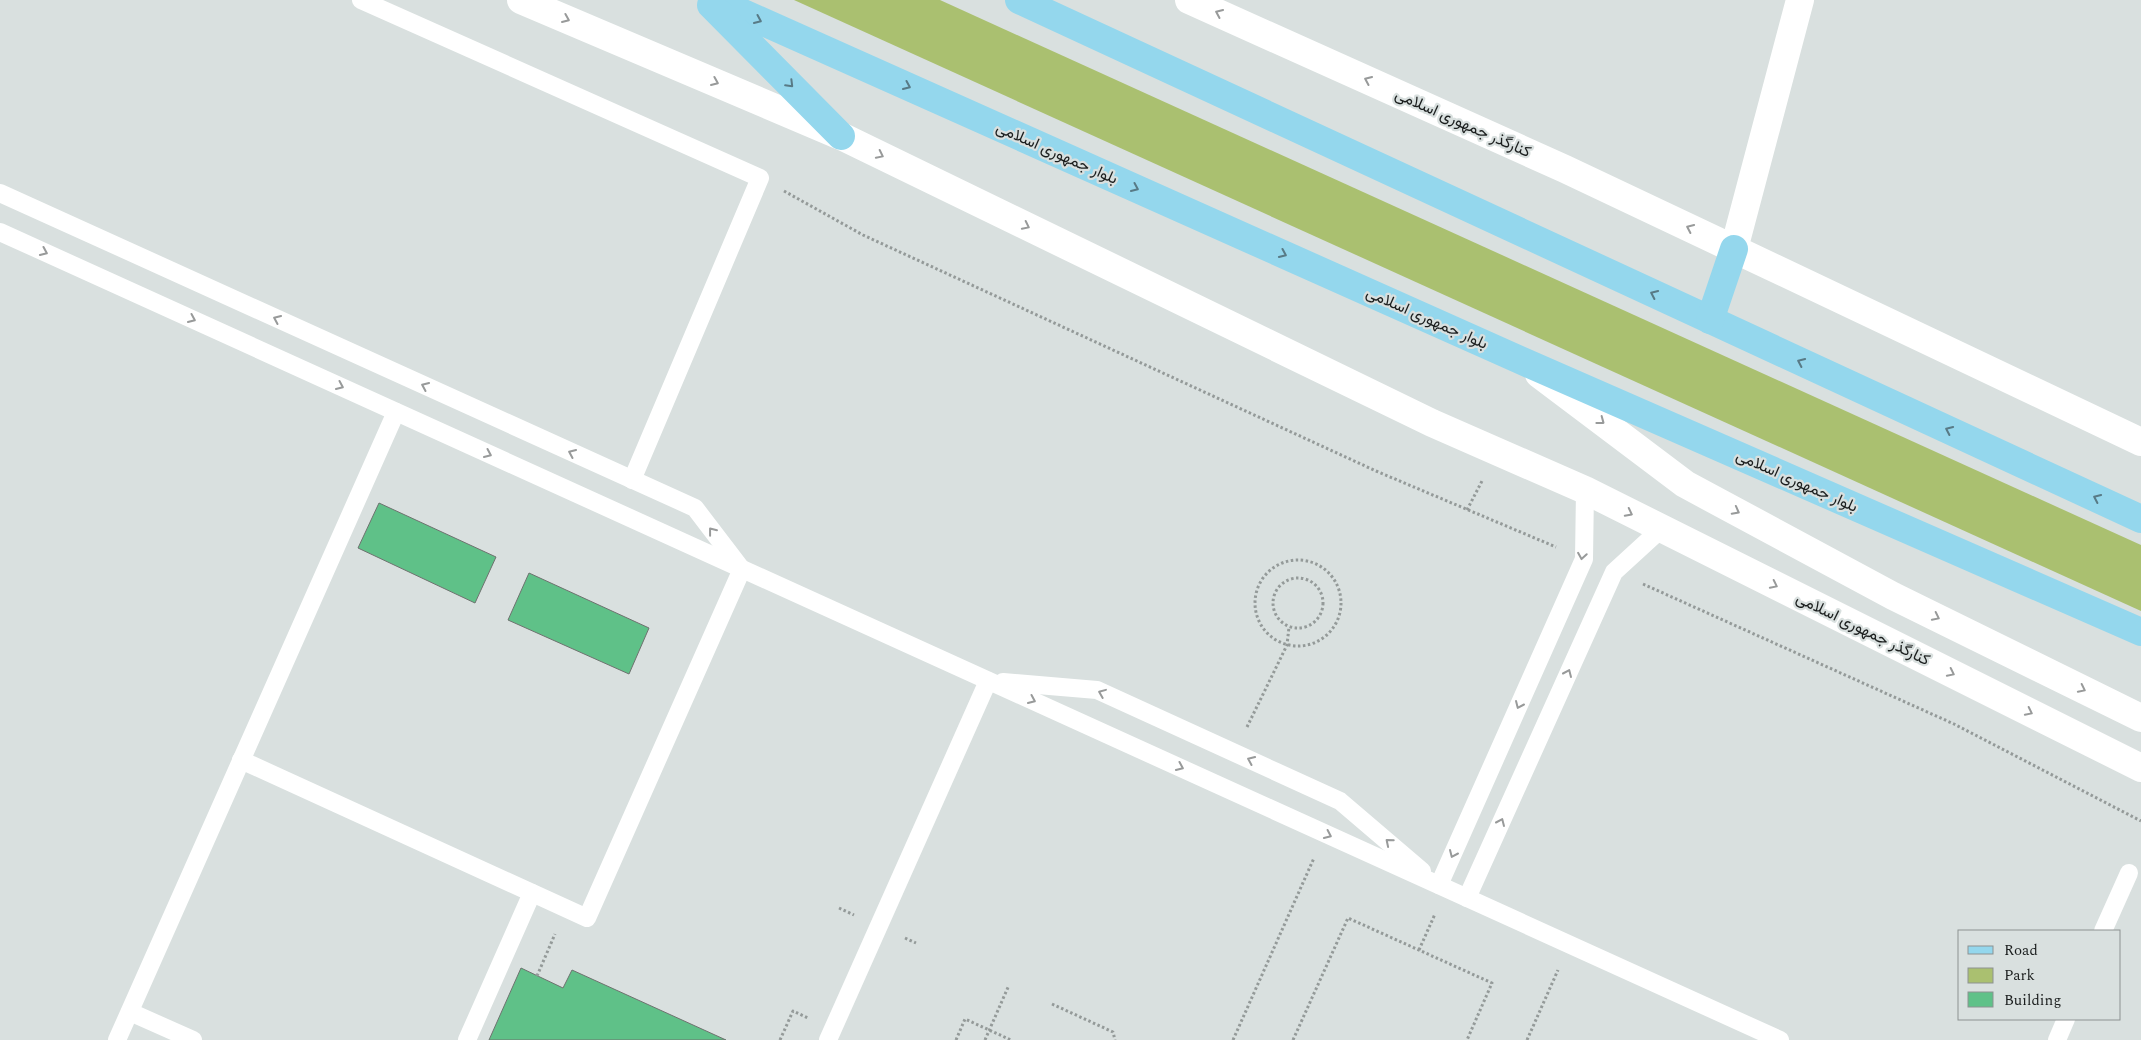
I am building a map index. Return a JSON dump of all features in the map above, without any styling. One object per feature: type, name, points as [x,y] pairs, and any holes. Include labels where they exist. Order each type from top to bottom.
[{"type":"main road","points":[[706,0],[841,136]]},
{"type":"main road","name":"بلوار جمهوری اسلامی","points":[[714,0],[1520,360],[2141,632]]},
{"type":"main road","points":[[1019,0],[2141,518]]},
{"type":"main road","points":[[1710,320],[1734,249]]},
{"type":"street","name":"کنارگذر جمهوری اسلامی","points":[[521,0],[841,136],[1432,423],[1585,490],[2141,768]]},
{"type":"street","name":"کنارگذر جمهوری اسلامی","points":[[1190,0],[1565,169],[2141,442]]},
{"type":"street","points":[[1734,249],[1800,0]]},
{"type":"street","points":[[1520,360],[1685,484],[1893,596],[2141,718]]},
{"type":"lane","points":[[361,0],[760,178],[632,480]]},
{"type":"lane","points":[[0,193],[695,508],[742,569]]},
{"type":"lane","points":[[0,232],[1780,1040]]},
{"type":"lane","points":[[117,1040],[396,412]]},
{"type":"lane","points":[[1443,887],[1584,559],[1585,490]]},
{"type":"lane","points":[[1467,898],[1614,572],[1661,529]]},
{"type":"lane","points":[[241,760],[587,918],[742,569]]},
{"type":"lane","points":[[988,680],[1096,690],[1340,800],[1443,887]]},
{"type":"lane","points":[[828,1040],[988,680]]},
{"type":"lane","points":[[2104,930],[2129,873]]},
{"type":"lane","points":[[467,1040],[532,893]]},
{"type":"lane","points":[[130,1012],[192,1040]]},
{"type":"lane","points":[[2057,1040],[2066,1020]]},
{"type":"path","points":[[760,178],[872,240],[1376,471],[1584,559]]},
{"type":"path","points":[[1467,510],[1486,474]]},
{"type":"path","points":[[1292,560],[1304,560],[1314,563],[1332,576],[1340,596],[1339,618],[1327,636],[1318,642],[1297,647],[1287,645],[1268,634],[1261,626],[1254,605],[1255,594],[1259,584],[1272,568],[1292,560]]},
{"type":"path","points":[[1614,572],[1694,606],[1954,724],[2141,820]]},
{"type":"path","points":[[1290,579],[1306,579],[1318,589],[1322,596],[1322,611],[1313,624],[1298,629],[1289,627],[1277,618],[1274,611],[1274,595],[1277,588],[1290,579]]},
{"type":"path","points":[[1234,753],[1287,645],[1289,627]]},
{"type":"path","points":[[1233,1040],[1326,833]]},
{"type":"path","points":[[1419,950],[1443,887]]},
{"type":"path","points":[[537,976],[567,909]]},
{"type":"path","points":[[1294,1040],[1348,918],[1492,983],[1467,1040]]},
{"type":"path","points":[[1527,1040],[1569,944]]},
{"type":"path","points":[[984,1040],[1009,985]]},
{"type":"path","points":[[1052,1004],[1113,1032],[1114,1040]]},
{"type":"path","points":[[780,1040],[793,1011]]},
{"type":"path","points":[[956,1040],[965,1019],[1011,1040]]},
{"type":"green space","points":[[794,0],[940,0],[2141,545],[2141,611]]},
{"type":"building","points":[[379,503],[496,557],[475,603],[358,548]]},
{"type":"building","points":[[529,573],[649,628],[629,674],[508,620]]},
{"type":"building","points":[[521,968],[563,988],[572,970],[726,1040],[489,1040]]}]
